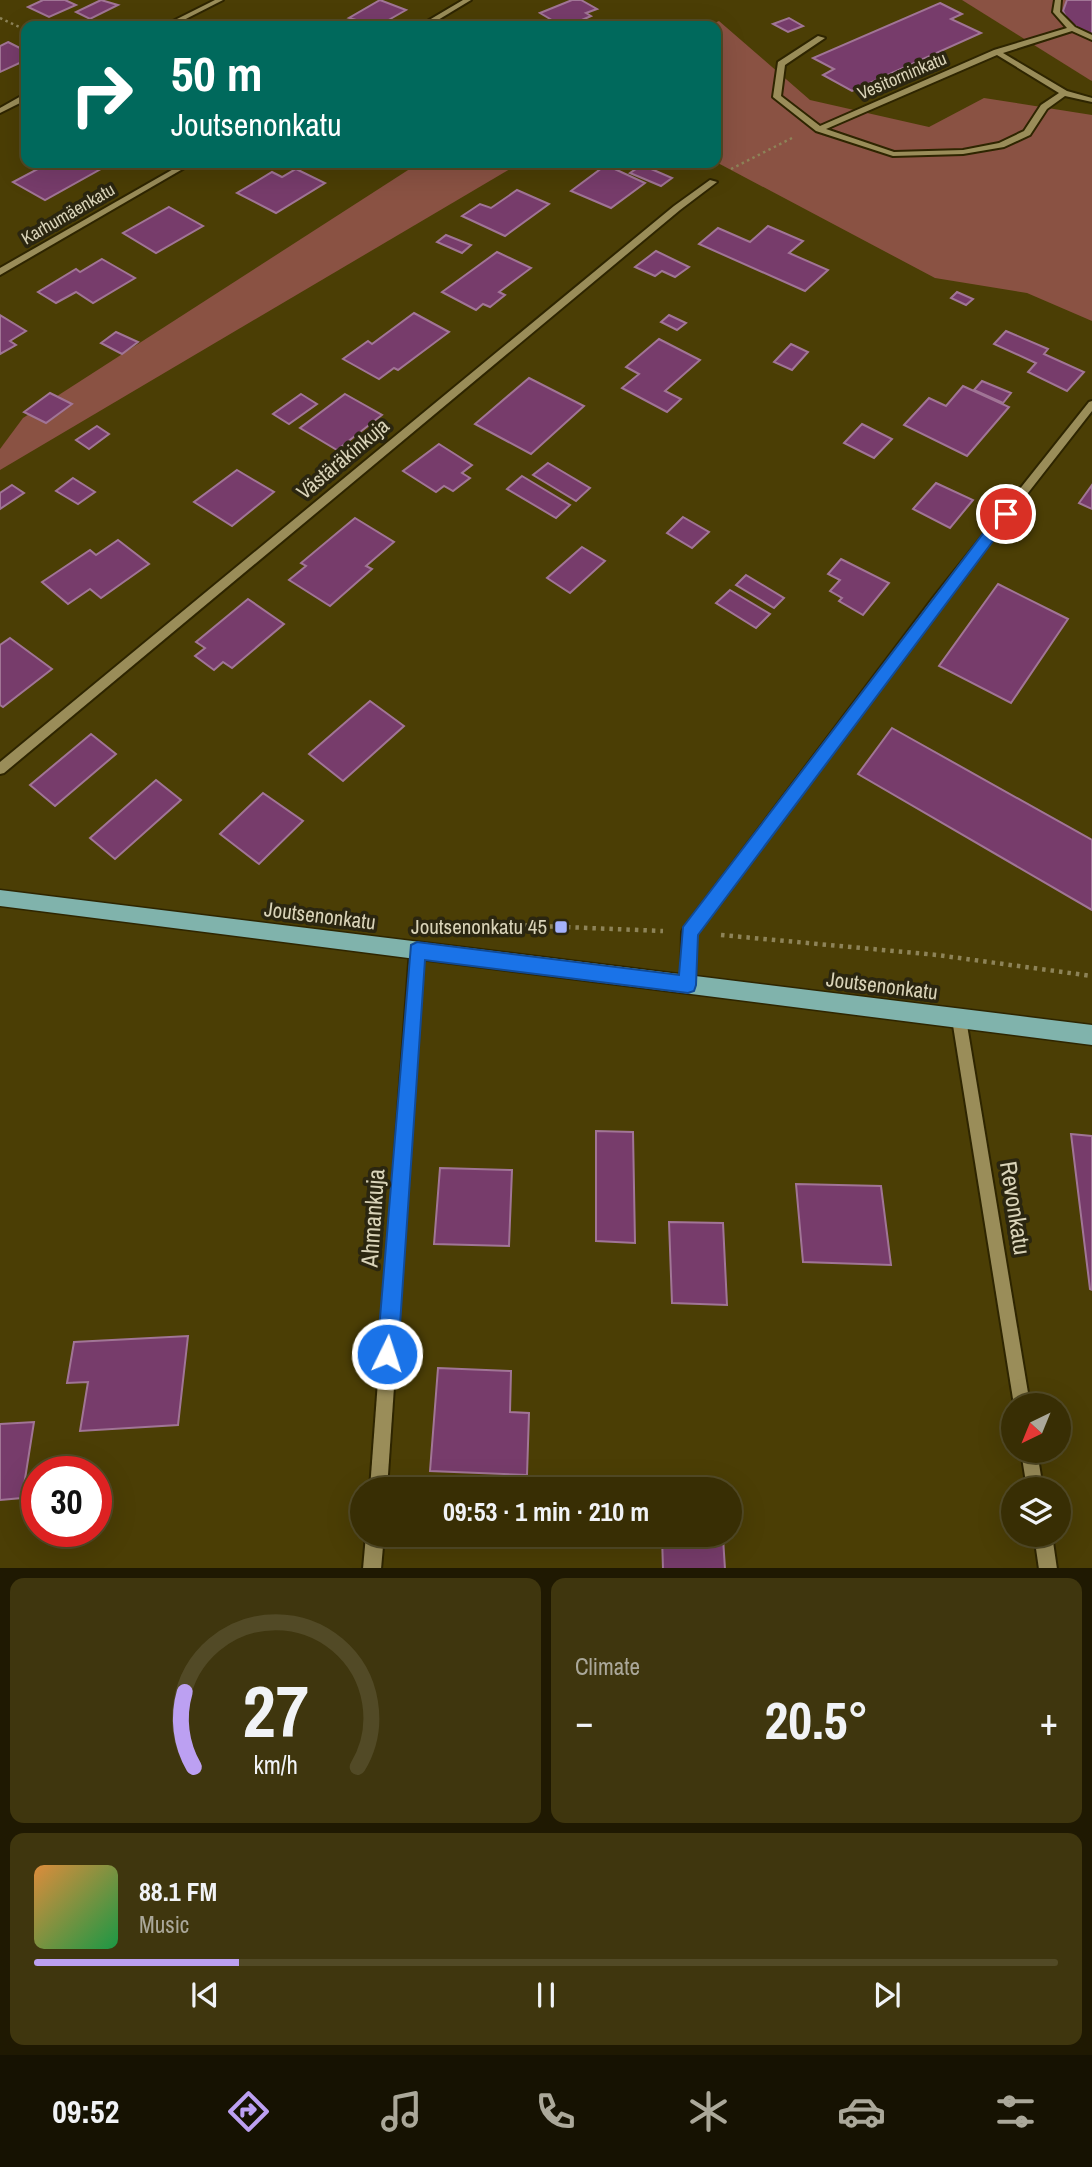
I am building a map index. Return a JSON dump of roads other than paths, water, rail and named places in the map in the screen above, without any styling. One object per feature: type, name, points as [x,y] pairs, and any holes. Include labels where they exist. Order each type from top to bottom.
[{"type":"main road","name":"Joutsenonkatu","points":[[0,898],[1092,1035]]},
{"type":"street","points":[[177,21],[219,0]]},
{"type":"street","points":[[432,21],[468,0]]},
{"type":"street","points":[[1058,0],[1056,12],[1072,29],[1092,38]]},
{"type":"street","name":"Vesitorninkatu","points":[[819,129],[997,52],[1072,29]]},
{"type":"street","points":[[821,38],[781,64],[777,97],[819,129],[892,154],[963,152],[1001,145],[1027,133],[1044,107],[1064,93]]},
{"type":"street","points":[[997,52],[1064,93],[1092,100]]},
{"type":"street","points":[[0,111],[21,100]]},
{"type":"street","name":"Karhumäenkatu","points":[[0,272],[180,168]]},
{"type":"street","name":"Västäräkinkuja","points":[[0,769],[656,225],[713,182]]},
{"type":"street","points":[[688,985],[689,932],[937,601],[1092,404]]},
{"type":"street","name":"Ahmankuja","points":[[379,1477],[417,950]]},
{"type":"street","name":"Revonkatu","points":[[959,1019],[1020,1393]]},
{"type":"street","points":[[372,1568],[373,1547]]},
{"type":"street","points":[[1045,1547],[1048,1568]]},
{"type":"place","name":"Joutsenonkatu 45","points":[[561,927]]}]
